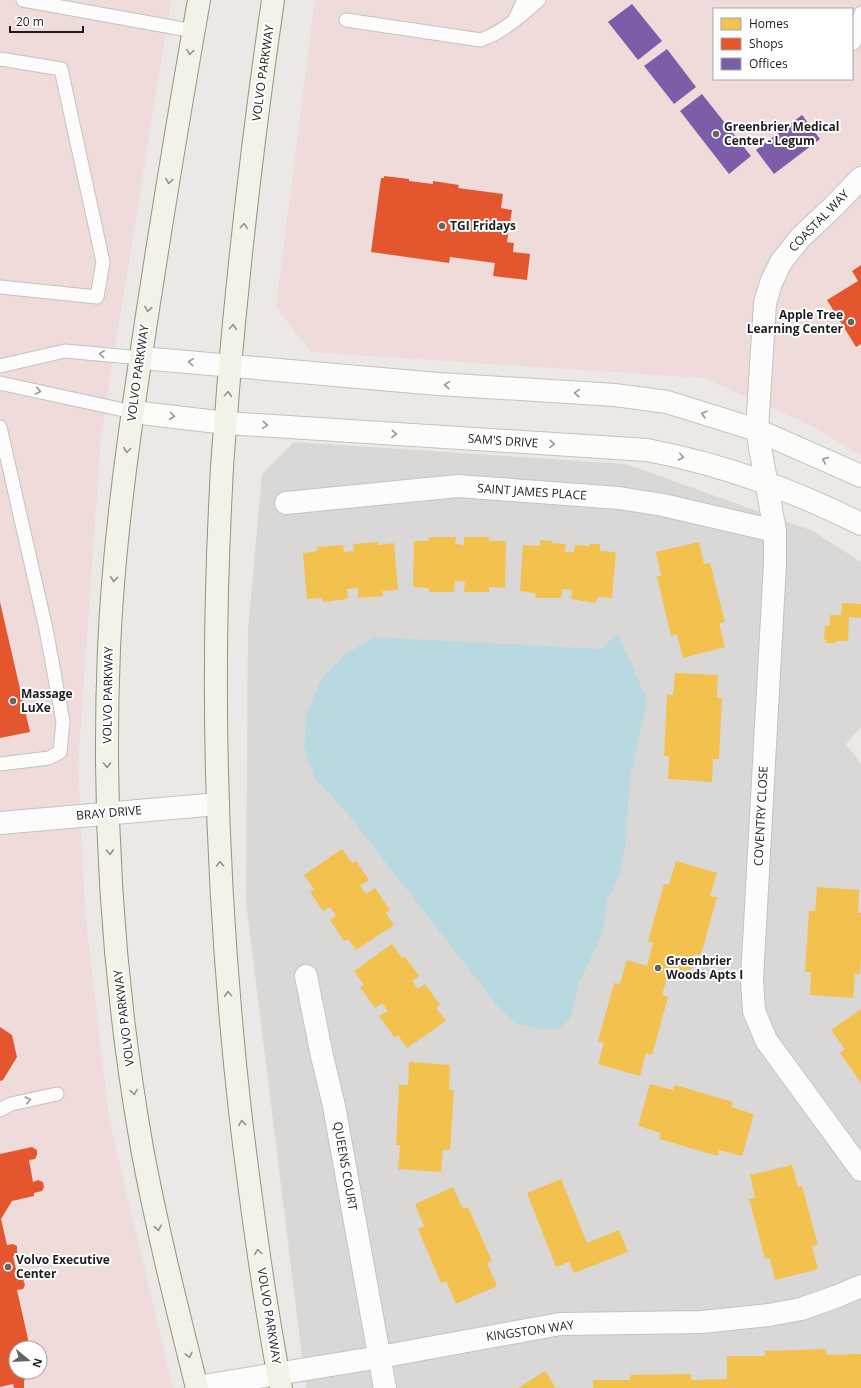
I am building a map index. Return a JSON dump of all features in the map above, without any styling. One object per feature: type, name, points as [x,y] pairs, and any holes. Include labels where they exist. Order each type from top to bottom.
[{"type":"main road","name":"VOLVO PARKWAY","points":[[197,1387],[160,1234],[142,1146],[128,1059],[118,970],[111,881],[107,748],[109,648],[115,558],[125,470],[146,318],[199,0]]},
{"type":"main road","name":"VOLVO PARKWAY","points":[[273,0],[248,187],[230,366],[221,488],[216,637],[218,804],[222,902],[228,992],[247,1169],[257,1243],[280,1381]]},
{"type":"street","name":"COASTAL WAY","points":[[757,430],[765,304],[771,283],[781,262],[800,238],[861,178]]},
{"type":"street","points":[[141,358],[438,384],[615,395],[667,402],[757,430],[861,476]]},
{"type":"street","name":"SAM'S DRIVE","points":[[133,412],[226,423],[647,450],[683,457],[767,483],[815,502],[861,524]]},
{"type":"street","name":"COVENTRY CLOSE","points":[[757,430],[775,531],[752,979],[754,1011],[766,1040],[861,1170]]},
{"type":"street","name":"SAINT JAMES PLACE","points":[[286,503],[458,486],[619,498],[663,506],[775,531]]},
{"type":"street","name":"BRAY DRIVE","points":[[0,823],[218,804]]},
{"type":"street","name":"QUEENS COURT","points":[[306,976],[322,1056],[334,1106],[380,1357]]},
{"type":"street","name":"KINGSTON WAY","points":[[197,1387],[280,1381],[380,1357],[560,1324],[702,1322],[769,1316],[801,1309],[861,1286]]},
{"type":"street","points":[[380,1357],[385,1388]]},
{"type":"lane","points":[[23,0],[194,31]]},
{"type":"lane","points":[[512,24],[524,0]]},
{"type":"lane","points":[[346,20],[481,40],[512,24],[540,0]]},
{"type":"lane","points":[[854,43],[861,13]]},
{"type":"lane","points":[[0,59],[61,69],[103,262],[97,297],[0,287]]},
{"type":"lane","points":[[0,366],[65,351],[141,358]]},
{"type":"lane","points":[[0,383],[133,412]]},
{"type":"lane","points":[[0,427],[46,629],[62,722],[60,752],[49,758],[0,764]]},
{"type":"lane","points":[[4,1106],[57,1094]]},
{"type":"shaded area","points":[[0,0],[171,0],[101,435],[78,765],[85,911],[109,1119],[173,1388],[0,1388]]},
{"type":"shaded area","points":[[315,0],[861,0],[861,456],[812,426],[704,378],[311,352],[276,307]]},
{"type":"shaded area","points":[[294,442],[626,464],[813,531],[861,562],[861,727],[846,744],[861,764],[861,1388],[306,1388],[246,902],[248,630],[262,474]]},
{"type":"water","points":[[618,634],[647,700],[630,779],[625,846],[619,876],[607,901],[602,934],[578,985],[571,1017],[559,1029],[540,1029],[515,1023],[500,1009],[347,813],[314,777],[304,746],[307,713],[321,680],[343,656],[374,637],[600,649]]},
{"type":"building: Homes","points":[[429,537],[456,537],[455,544],[464,545],[464,537],[489,537],[489,541],[506,541],[505,588],[489,587],[489,592],[464,592],[465,582],[455,581],[454,592],[429,592],[429,588],[413,587],[414,541],[429,541]]},
{"type":"building: Homes","points":[[541,540],[552,541],[552,543],[566,544],[565,552],[574,552],[575,545],[589,546],[589,544],[600,544],[600,551],[616,552],[612,598],[597,597],[596,603],[571,599],[572,590],[562,589],[561,598],[537,598],[535,597],[535,593],[520,591],[523,545],[539,546]]},
{"type":"building: Homes","points":[[378,542],[378,545],[394,543],[398,590],[382,591],[383,596],[358,598],[358,588],[347,589],[348,599],[323,602],[322,598],[307,599],[303,553],[317,551],[317,547],[343,545],[344,552],[354,551],[353,544]]},
{"type":"building: Homes","points":[[699,542],[704,564],[710,563],[725,622],[719,623],[725,647],[683,658],[677,634],[671,636],[657,577],[661,575],[656,552]]},
{"type":"building: Homes","points":[[842,603],[861,604],[861,618],[849,617],[848,641],[826,643],[826,640],[824,640],[825,626],[830,626],[830,615],[841,615]]},
{"type":"building: Homes","points":[[675,673],[718,675],[717,698],[722,698],[719,759],[713,759],[712,782],[668,779],[669,756],[664,756],[667,694],[673,695]]},
{"type":"building: Homes","points":[[342,849],[352,863],[356,861],[369,880],[360,886],[366,894],[375,888],[390,910],[386,913],[394,925],[356,950],[348,939],[344,941],[330,920],[336,916],[330,907],[323,911],[310,892],[314,889],[304,875]]},
{"type":"building: Homes","name":"Greenbrier Woods Apts I","points":[[676,861],[717,873],[710,896],[717,897],[701,955],[695,954],[689,977],[669,971],[662,995],[668,997],[652,1055],[646,1053],[640,1076],[598,1064],[604,1043],[598,1041],[614,983],[620,984],[627,960],[647,966],[653,943],[648,941],[664,884],[669,885]]},
{"type":"building: Homes","points":[[817,887],[859,890],[858,913],[861,913],[861,958],[860,974],[855,974],[853,998],[810,995],[811,972],[805,972],[809,911],[815,911]]},
{"type":"building: Homes","points":[[392,944],[402,958],[405,957],[419,976],[412,981],[418,989],[425,984],[440,1005],[436,1008],[446,1021],[407,1048],[398,1035],[395,1038],[379,1016],[388,1011],[382,1003],[375,1008],[360,987],[364,985],[354,971]]},
{"type":"building: Homes","points":[[861,1009],[861,1083],[840,1053],[845,1049],[831,1030]]},
{"type":"building: Homes","points":[[409,1062],[450,1065],[449,1090],[454,1090],[450,1150],[443,1150],[441,1172],[398,1169],[400,1145],[396,1145],[399,1085],[408,1085]]},
{"type":"building: Homes","points":[[650,1084],[673,1090],[675,1085],[733,1102],[731,1107],[754,1114],[742,1156],[719,1150],[718,1156],[659,1139],[661,1133],[638,1126]]},
{"type":"building: Homes","points":[[792,1165],[798,1187],[802,1186],[818,1245],[812,1246],[818,1269],[775,1280],[770,1258],[765,1259],[749,1199],[755,1198],[750,1175]]},
{"type":"building: Homes","points":[[561,1179],[587,1243],[619,1230],[628,1252],[574,1273],[569,1262],[556,1267],[527,1193]]},
{"type":"building: Homes","points":[[453,1187],[463,1209],[468,1207],[492,1261],[487,1263],[497,1286],[456,1304],[446,1281],[441,1283],[418,1229],[424,1226],[415,1204]]},
{"type":"building: Homes","points":[[826,1349],[826,1355],[861,1354],[861,1388],[593,1388],[593,1380],[630,1380],[630,1375],[691,1374],[691,1380],[727,1379],[727,1356],[765,1356],[765,1351]]},
{"type":"building: Homes","points":[[545,1371],[556,1388],[518,1388]]},
{"type":"building: Shops","name":"TGI Fridays","points":[[384,176],[433,184],[433,181],[459,185],[458,188],[503,194],[501,208],[512,210],[507,242],[514,243],[513,252],[530,254],[527,280],[493,276],[495,263],[450,257],[449,263],[371,252],[381,178],[384,178]]},
{"type":"building: Shops","name":"Apple Tree Learning Center","points":[[861,265],[861,344],[856,347],[827,300],[858,281],[852,271]]},
{"type":"building: Shops","points":[[0,602],[30,732],[0,738]]},
{"type":"building: Shops","points":[[0,1027],[12,1035],[17,1057],[3,1080],[0,1081]]},
{"type":"building: Shops","name":"Volvo Executive Center","points":[[32,1147],[37,1150],[35,1159],[29,1160],[33,1182],[38,1180],[43,1182],[44,1187],[42,1191],[34,1193],[34,1196],[12,1201],[1,1219],[7,1245],[13,1244],[17,1246],[17,1255],[13,1256],[18,1278],[20,1277],[23,1279],[25,1285],[23,1289],[17,1290],[28,1340],[8,1340],[8,1380],[25,1380],[24,1388],[14,1388],[13,1384],[0,1387],[0,1154]]},
{"type":"building: Offices","points":[[632,4],[662,41],[638,60],[608,22]]},
{"type":"building: Offices","points":[[667,49],[696,87],[674,104],[644,66]]},
{"type":"building: Offices","name":"Greenbrier Medical Center - Legum","points":[[702,94],[751,156],[729,174],[680,111]]},
{"type":"building: Offices","points":[[802,115],[820,139],[774,174],[756,150]]},
{"type":"place","name":"Greenbrier Medical Center - Legum","points":[[716,134]]},
{"type":"place","name":"TGI Fridays","points":[[442,226]]},
{"type":"place","name":"Apple Tree Learning Center","points":[[851,322]]},
{"type":"place","name":"Massage LuXe","points":[[13,701]]},
{"type":"place","name":"Greenbrier Woods Apts I","points":[[658,968]]},
{"type":"place","name":"Volvo Executive Center","points":[[8,1267]]}]
